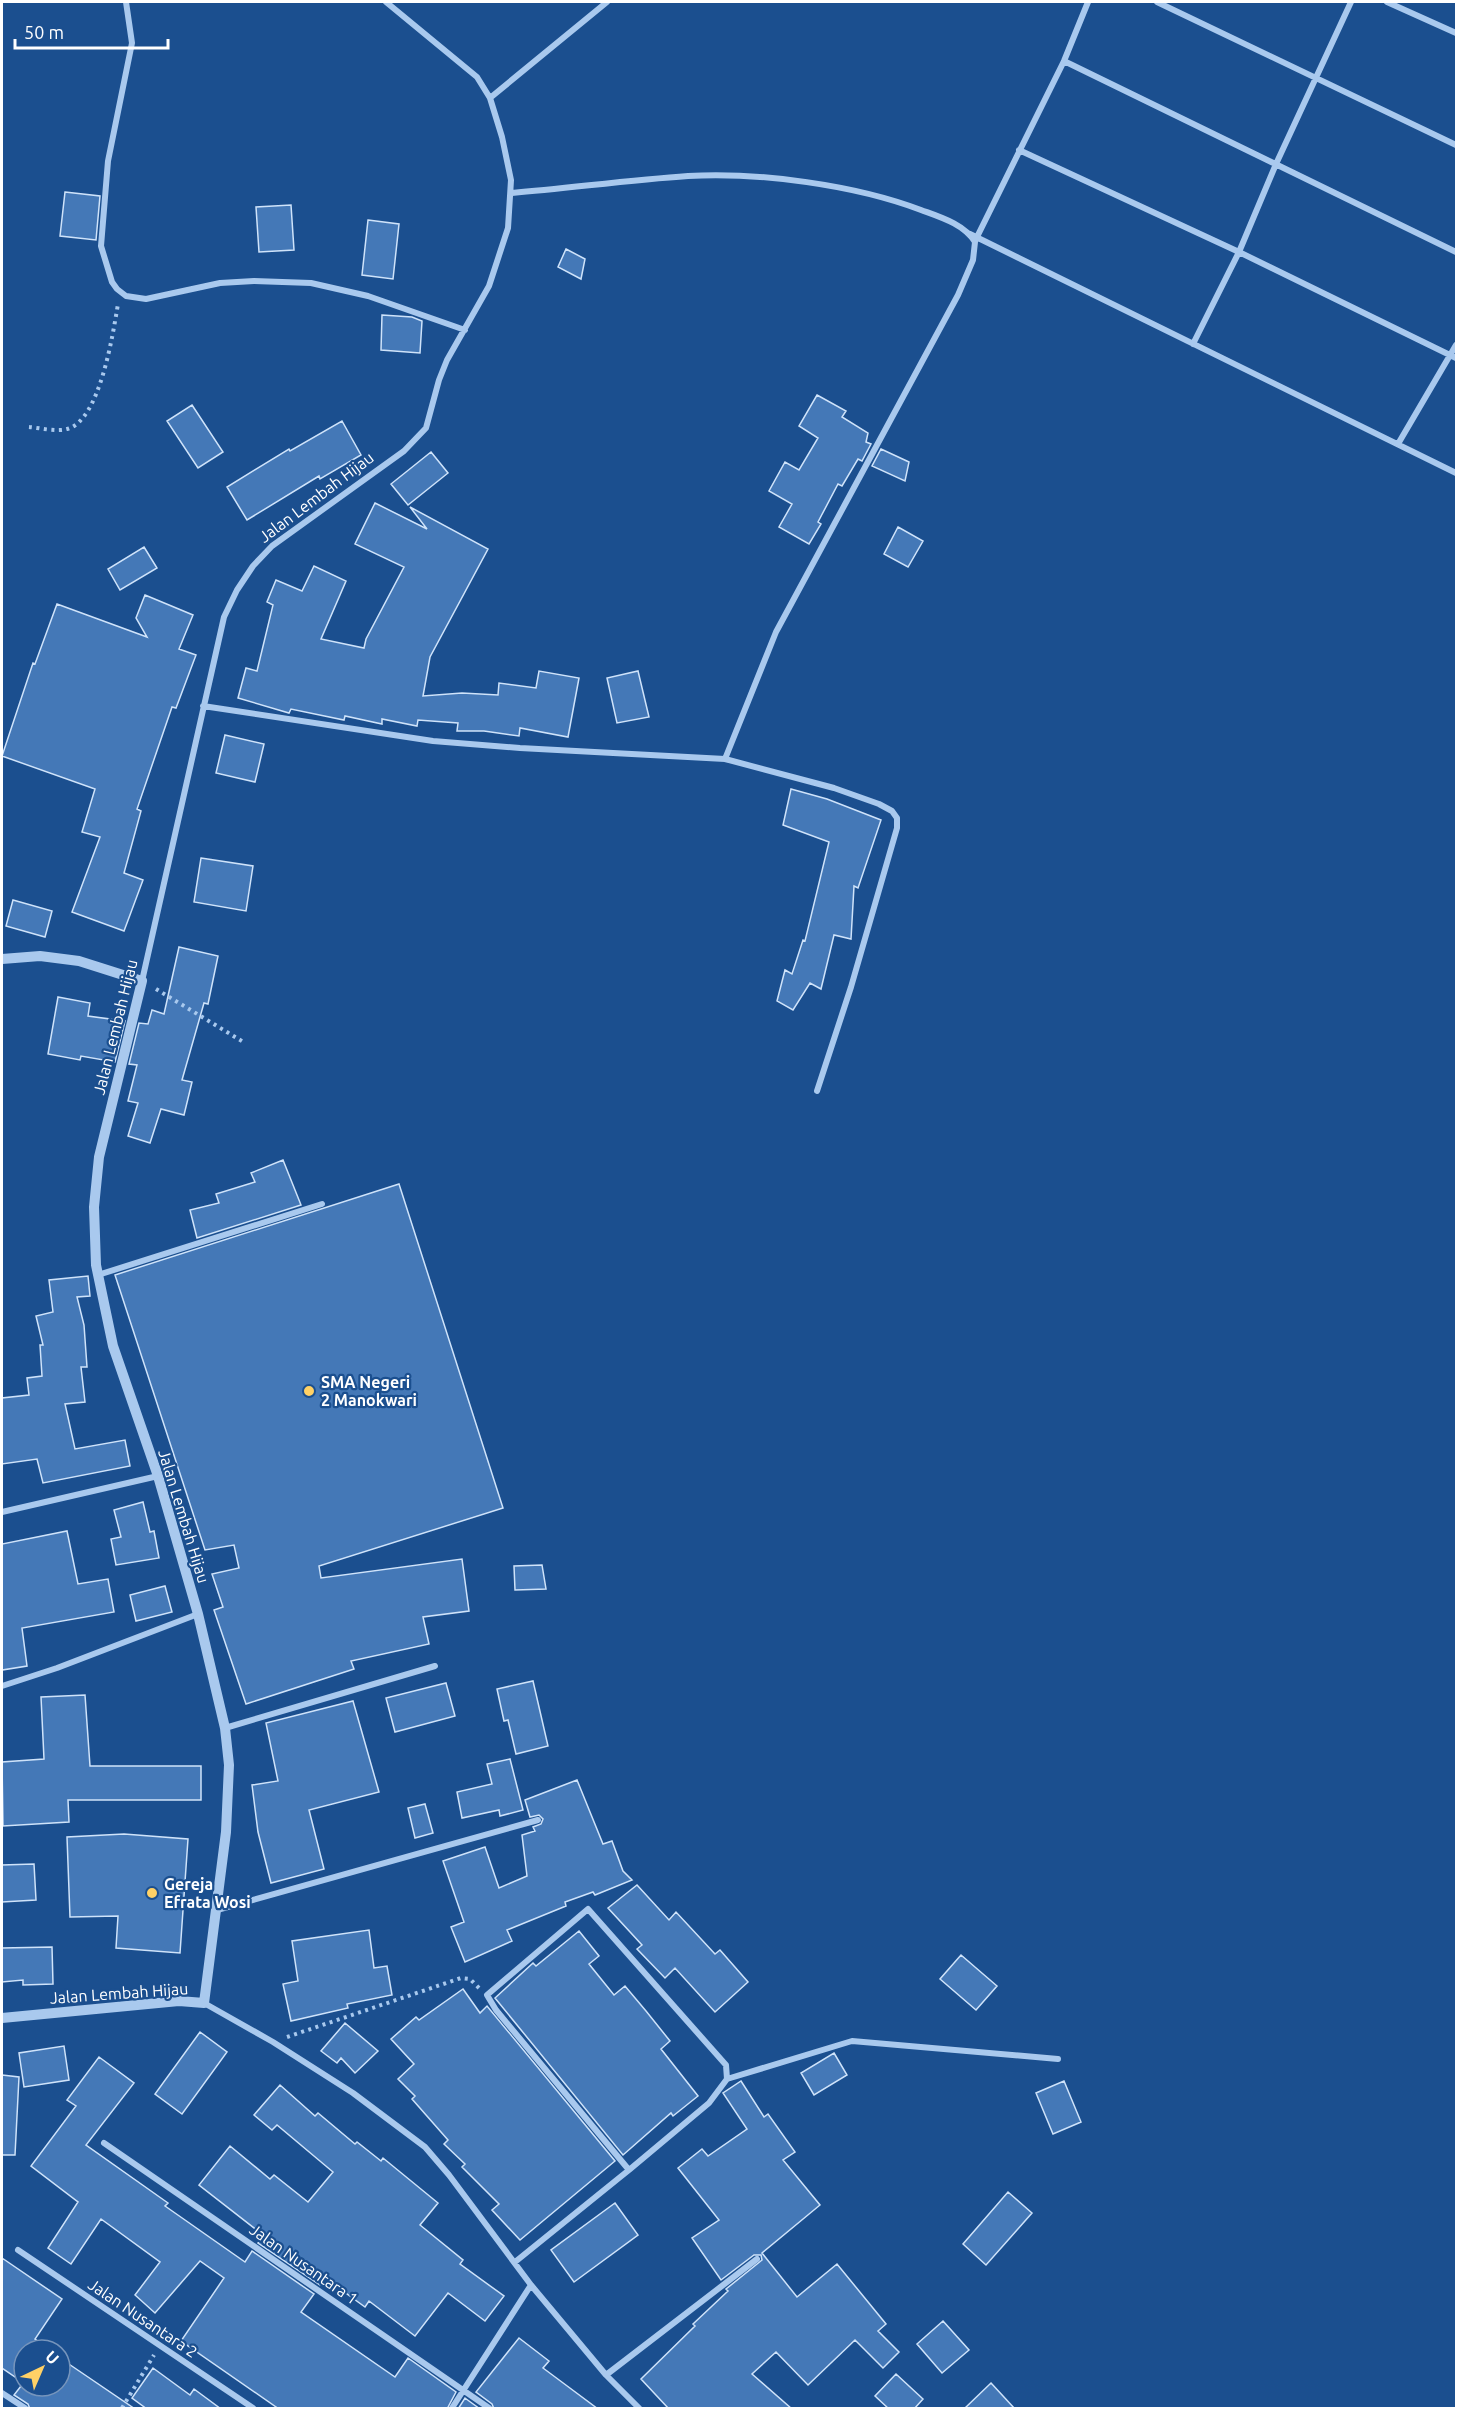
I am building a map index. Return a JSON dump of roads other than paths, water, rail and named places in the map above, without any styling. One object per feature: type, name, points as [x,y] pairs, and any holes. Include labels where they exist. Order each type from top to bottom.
[{"type":"street","points":[[126,2],[132,43],[108,161],[101,246],[112,282],[120,292],[126,296],[146,299],[220,283],[254,281],[311,283],[368,296],[465,330]]},
{"type":"street","name":"Jalan Lembah Hijau","points":[[2,2018],[179,2001],[204,2002],[226,1832],[228,1776],[225,1728],[198,1614],[158,1476],[113,1346],[97,1270],[94,1207],[99,1157],[142,981],[224,617],[237,590],[253,566],[272,546],[298,525],[404,451],[426,428],[447,360],[489,286],[508,228],[512,193],[502,137],[490,98],[470,70],[386,2]]},
{"type":"street","points":[[490,98],[608,2]]},
{"type":"street","points":[[725,759],[776,632],[968,274],[975,249],[973,236],[1064,61],[1088,2]]},
{"type":"street","points":[[1157,2],[1456,145]]},
{"type":"street","points":[[1192,344],[1239,252],[1276,164],[1351,2]]},
{"type":"street","points":[[1388,2],[1456,33]]},
{"type":"street","points":[[1064,61],[1456,252]]},
{"type":"street","points":[[1019,150],[1239,252],[1454,356]]},
{"type":"street","points":[[512,193],[690,176],[761,178],[856,191],[900,202],[938,216],[973,236],[1456,473]]},
{"type":"street","points":[[1398,444],[1454,356],[1456,345]]},
{"type":"street","points":[[203,706],[433,741],[725,759],[834,788],[892,811],[897,818],[897,828],[851,987],[816,1091]]},
{"type":"street","points":[[2,959],[40,956],[79,961],[142,981]]},
{"type":"street","points":[[97,1270],[322,1204]]},
{"type":"street","points":[[2,1512],[158,1476]]},
{"type":"street","points":[[2,1686],[57,1668],[198,1614]]},
{"type":"street","points":[[225,1728],[435,1666]]},
{"type":"street","points":[[216,1910],[538,1820]]},
{"type":"street","points":[[515,2262],[629,2170],[709,2103],[727,2079],[726,2065],[588,1909],[487,1994],[496,2010],[629,2170]]},
{"type":"street","points":[[204,2002],[273,2042],[353,2093],[424,2147],[449,2175],[531,2285],[606,2375],[639,2409]]},
{"type":"street","points":[[727,2079],[852,2041],[1058,2059]]},
{"type":"street","name":"Jalan Nusantara 1","points":[[104,2143],[489,2409]]},
{"type":"street","name":"Jalan Nusantara 2","points":[[18,2250],[253,2409]]},
{"type":"street","points":[[606,2375],[758,2259]]},
{"type":"street","points":[[452,2409],[531,2285]]},
{"type":"street","points":[[2,2393],[25,2409]]},
{"type":"place","name":"SMA Negeri 2 Manokwari","points":[[309,1391]]},
{"type":"place","name":"Gereja Efrata Wosi","points":[[152,1893]]}]
